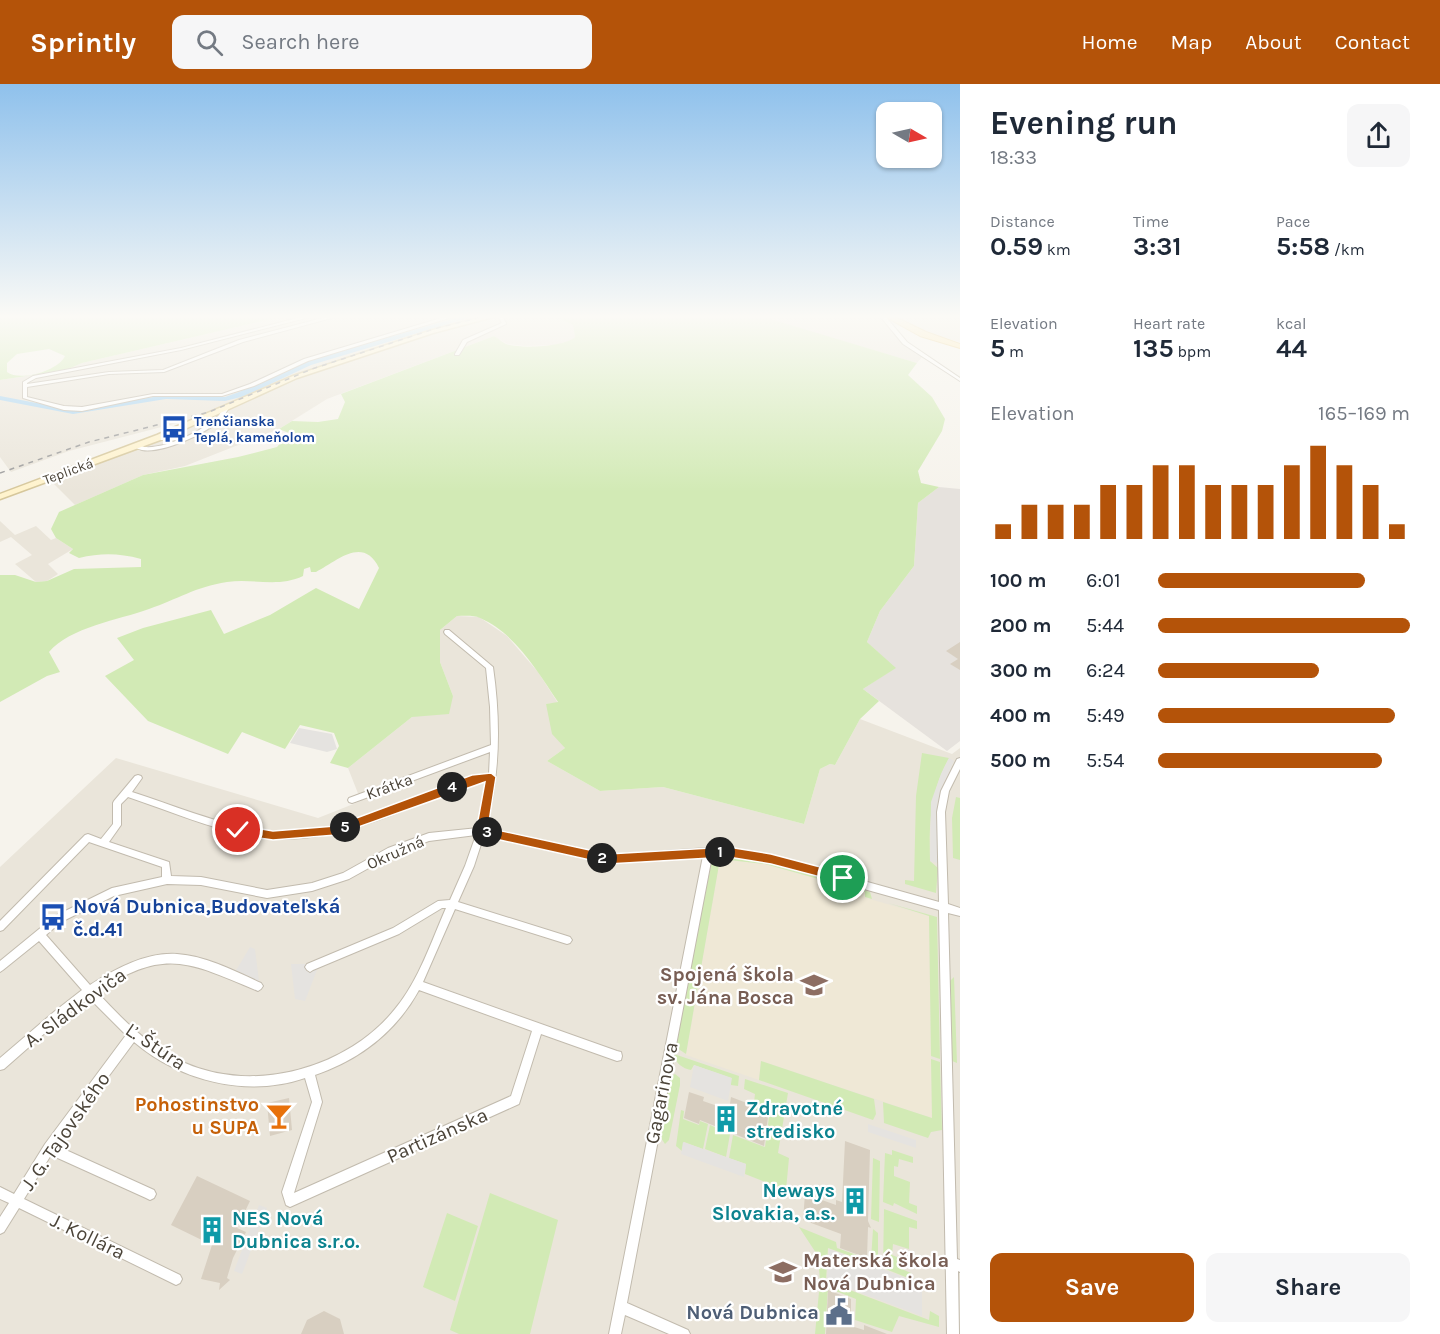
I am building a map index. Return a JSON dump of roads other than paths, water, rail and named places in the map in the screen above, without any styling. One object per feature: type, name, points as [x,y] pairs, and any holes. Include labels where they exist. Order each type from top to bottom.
[{"type":"main road","name":"Teplická","points":[[0,497],[136,446],[302,374]]},
{"type":"street","points":[[25,384],[35,378],[53,374]]},
{"type":"street","points":[[25,384],[99,374]]},
{"type":"street","points":[[25,384],[25,398],[74,409],[153,395],[215,396],[252,385],[275,374]]},
{"type":"street","name":"Ľ. Štúra","points":[[39,934],[90,992],[133,1035],[183,1068],[232,1082],[309,1074],[354,1051],[377,1034],[397,1015],[418,985],[482,831],[494,747],[493,690],[489,668],[447,632]]},
{"type":"street","name":"Krátka","points":[[352,800],[494,747]]},
{"type":"street","points":[[953,1334],[956,1264],[955,1152],[942,907],[941,812],[945,791],[960,761]]},
{"type":"street","points":[[126,793],[238,830],[273,835],[336,830],[476,778],[491,777]]},
{"type":"street","points":[[103,843],[117,825],[117,803],[138,778]]},
{"type":"street","name":"Okružná","points":[[0,967],[58,919],[91,900],[140,884],[167,880],[201,881],[267,894],[301,889],[346,876],[391,851],[429,837],[482,831],[608,859],[728,852],[771,859],[960,912]]},
{"type":"street","points":[[0,927],[88,838],[166,865],[167,880]]},
{"type":"street","name":"Gagarinova","points":[[615,1334],[708,852]]},
{"type":"street","points":[[310,967],[396,931],[441,904],[452,904],[567,940]]},
{"type":"street","name":"A. Sládkoviča","points":[[0,1065],[90,992],[122,971],[158,958],[191,961],[258,986]]},
{"type":"street","points":[[418,985],[617,1056]]},
{"type":"street","name":"Partizánska","points":[[309,1074],[317,1102],[288,1192],[290,1201],[515,1100],[538,1028]]},
{"type":"street","name":"J. G. Tajovského","points":[[0,1228],[49,1148],[133,1035]]},
{"type":"street","points":[[49,1148],[150,1194]]},
{"type":"street","name":"J. Kollára","points":[[0,1193],[176,1279]]},
{"type":"street","points":[[620,1306],[684,1334]]},
{"type":"waterway","points":[[0,398],[73,412],[166,397],[225,399],[242,394],[284,374]]},
{"type":"railway","points":[[0,473],[89,442],[209,412],[299,374]]},
{"type":"place","name":"Trenčianska Teplá, kameňolom","points":[[174,429]]},
{"type":"place","name":"Nová Dubnica,Budovateľská č.d.41","points":[[53,917]]},
{"type":"place","name":"Spojená škola sv. Jána Bosca","points":[[814,985]]},
{"type":"place","name":"Pohostinstvo u SUPA","points":[[279,1116]]},
{"type":"place","name":"Zdravotné stredisko","points":[[726,1119]]},
{"type":"place","name":"Neways Slovakia, a.s.","points":[[855,1201]]},
{"type":"place","name":"NES Nová Dubnica s.r.o.","points":[[212,1230]]},
{"type":"place","name":"Materská škola Nová Dubnica","points":[[783,1272]]},
{"type":"place","name":"Nová Dubnica","points":[[839,1312]]}]
